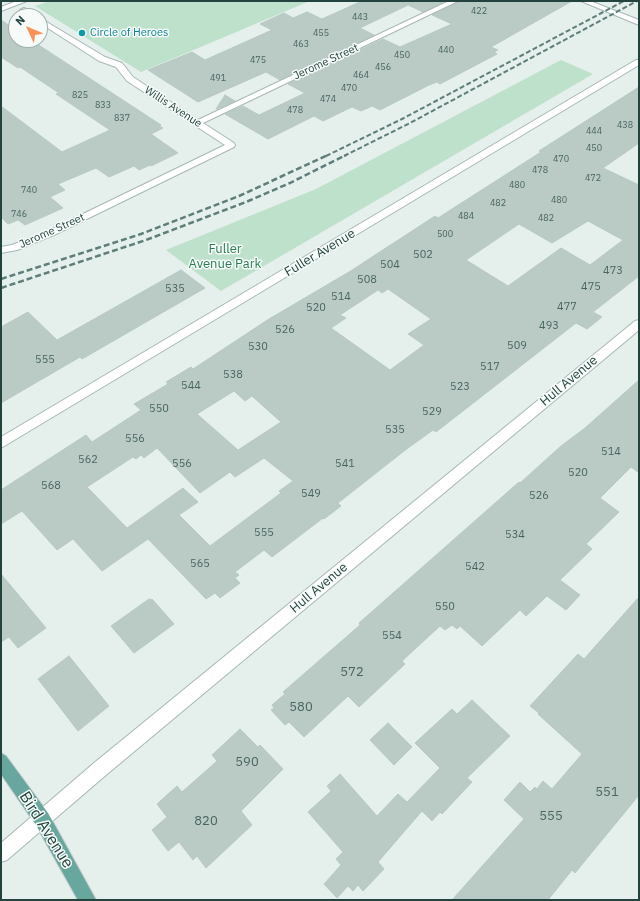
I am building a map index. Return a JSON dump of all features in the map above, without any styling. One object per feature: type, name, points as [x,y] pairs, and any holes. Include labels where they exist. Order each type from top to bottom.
[{"type":"main road","name":"Bird Avenue","points":[[1,762],[42,819],[87,900]]},
{"type":"street","points":[[1,9],[12,3],[24,1]]},
{"type":"street","name":"Jerome Street","points":[[197,123],[455,1]]},
{"type":"street","points":[[584,1],[639,22]]},
{"type":"street","name":"Willis Avenue","points":[[48,25],[102,59],[118,65],[130,78],[231,145]]},
{"type":"street","name":"Fuller Avenue","points":[[1,444],[639,62]]},
{"type":"street","name":"Jerome Street","points":[[1,250],[14,248],[51,233],[231,145]]},
{"type":"street","name":"Hull Avenue","points":[[1,854],[106,764],[639,324]]},
{"type":"green space","points":[[50,1],[310,1],[141,72],[48,14],[48,8],[38,8],[35,6]]},
{"type":"green space","name":"Fuller Avenue Park","points":[[561,60],[593,74],[221,291],[166,250],[316,189]]},
{"type":"building","points":[[362,1],[446,1],[423,12],[408,5],[360,28],[374,35],[280,80],[266,72],[198,102],[148,70],[192,52],[205,60],[272,30],[260,24],[284,13],[293,18],[307,12],[322,19]]},
{"type":"building","points":[[459,1],[572,1],[491,47],[498,50],[494,52],[497,54],[440,84],[437,82],[429,85],[380,110],[372,106],[361,111],[352,107],[323,121],[314,116],[268,139],[225,114],[243,106],[259,115],[305,93],[288,84],[383,39],[400,47],[452,24],[432,15]]},
{"type":"building","points":[[1,20],[8,25],[8,48],[43,48],[161,125],[159,126],[163,128],[151,134],[178,153],[151,166],[150,165],[139,170],[134,166],[109,177],[96,168],[58,184],[65,190],[50,197],[63,208],[25,225],[18,220],[8,224],[1,217],[1,106],[62,152],[110,130],[56,94],[59,93],[20,67],[18,68],[1,57]]},
{"type":"building","points":[[639,87],[639,143],[603,168],[639,185],[639,276],[593,312],[602,317],[587,329],[576,323],[436,432],[433,430],[404,451],[338,503],[341,506],[272,557],[264,550],[235,572],[239,575],[235,578],[240,583],[220,598],[215,593],[206,599],[148,539],[102,571],[73,539],[57,550],[22,511],[1,524],[1,490],[86,435],[92,442],[141,410],[134,404],[168,384],[166,382],[191,367],[193,369],[269,319],[349,272],[435,216],[438,218],[541,152],[539,151]],"holes":[[[588,221],[623,240],[590,265],[561,248],[508,286],[466,260],[519,224],[552,243]],[[388,289],[431,319],[408,334],[424,345],[390,370],[331,328],[346,318],[340,315],[378,290],[382,293]],[[234,391],[245,401],[252,396],[281,422],[238,450],[197,414]],[[157,448],[200,493],[230,472],[235,477],[264,458],[293,481],[279,491],[281,493],[210,546],[179,515],[198,502],[183,488],[127,528],[87,487],[133,457],[136,459],[141,455],[144,458]]]},
{"type":"building","points":[[225,95],[235,101],[216,109]]},
{"type":"building","points":[[181,270],[205,288],[82,359],[80,357],[1,403],[1,327],[28,312],[57,340]]},
{"type":"building","points":[[639,380],[639,473],[631,467],[600,498],[619,512],[586,544],[592,549],[560,580],[580,595],[566,610],[547,596],[526,616],[520,610],[482,646],[460,626],[457,629],[452,625],[445,630],[440,626],[402,661],[405,664],[359,707],[348,696],[304,737],[289,722],[285,725],[271,710],[274,708],[272,705],[285,694],[283,692],[519,482],[520,483],[561,446],[585,428]]},
{"type":"building","points":[[1,574],[46,628],[18,648],[9,637],[1,642]]},
{"type":"building","points":[[639,597],[639,795],[575,873],[572,870],[548,900],[452,900],[524,819],[504,800],[520,782],[530,792],[535,787],[537,789],[543,781],[552,789],[582,754],[530,706],[578,654],[584,659]]},
{"type":"building","points":[[149,599],[152,599],[174,624],[134,653],[111,626]]},
{"type":"building","points":[[69,656],[109,706],[78,731],[38,679]]},
{"type":"building","points":[[472,700],[510,736],[467,778],[472,782],[442,814],[440,812],[432,821],[422,811],[378,862],[384,869],[363,891],[358,885],[353,891],[348,886],[337,898],[324,884],[341,865],[336,859],[343,852],[308,812],[331,791],[327,786],[340,774],[377,816],[398,794],[407,802],[440,768],[415,743],[452,709],[457,714]]},
{"type":"building","points":[[388,723],[412,747],[394,765],[370,740]]},
{"type":"building","points":[[240,729],[258,747],[260,745],[283,769],[241,811],[252,825],[206,868],[197,856],[193,860],[179,842],[168,851],[152,830],[167,817],[157,804],[177,786],[182,792],[217,761],[212,755]]},
{"type":"railway","points":[[326,156],[402,119],[624,1]]},
{"type":"railway","points":[[1,288],[146,240],[246,202],[290,183],[410,123],[637,1]]},
{"type":"railway","points":[[1,279],[141,234],[239,196],[328,155]]},
{"type":"place","name":"Circle of Heroes","points":[[82,33]]}]
